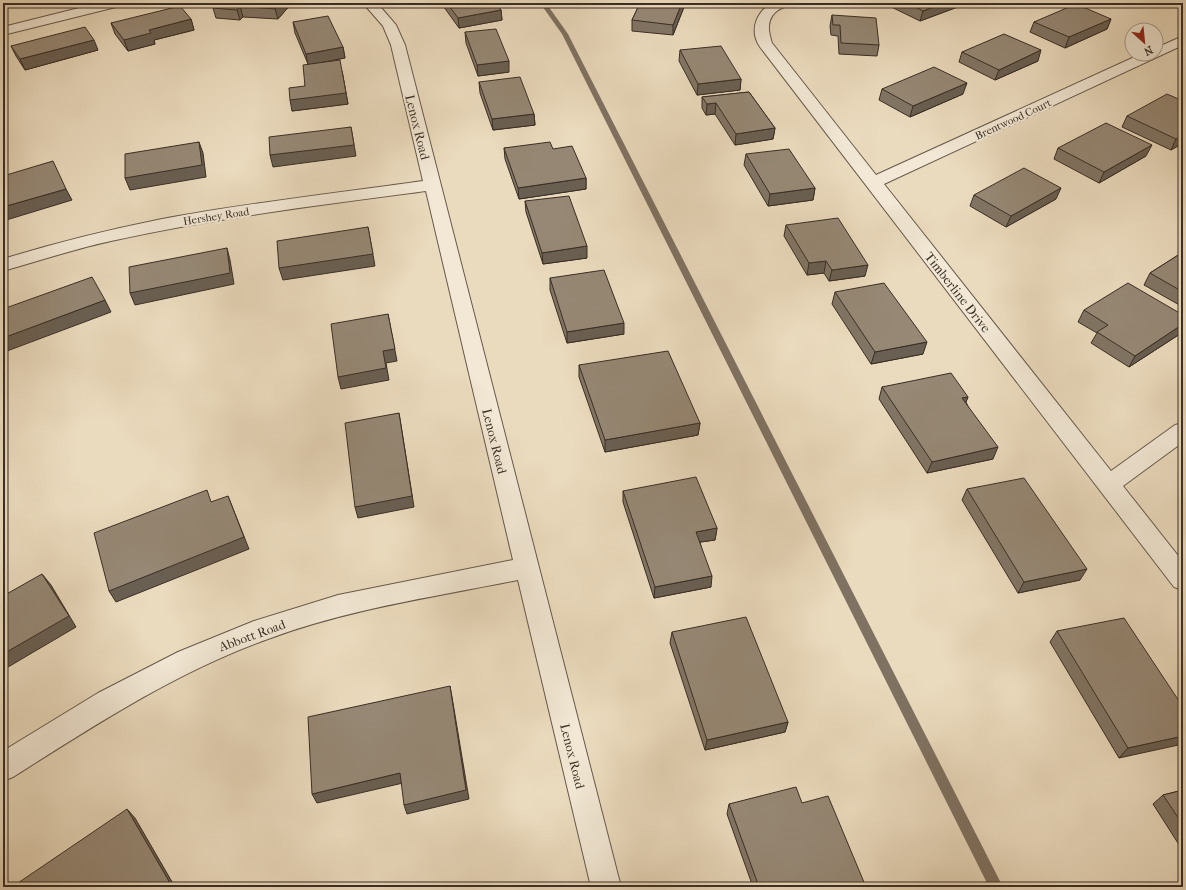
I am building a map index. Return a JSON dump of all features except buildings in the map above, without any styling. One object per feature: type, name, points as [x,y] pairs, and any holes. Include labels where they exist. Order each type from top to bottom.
[{"type":"street","points":[[3,31],[115,3]]},
{"type":"street","name":"Lenox Road","points":[[370,3],[389,26],[398,44],[526,568],[606,887]]},
{"type":"street","name":"Timberline Drive","points":[[782,3],[766,13],[761,22],[760,32],[765,44],[1183,580]]},
{"type":"street","name":"Brentwood Court","points":[[1164,49],[1183,40]]},
{"type":"street","name":"Brentwood Court","points":[[873,183],[1135,62]]},
{"type":"street","name":"Hershey Road","points":[[3,265],[96,238],[161,224],[432,185]]},
{"type":"street","points":[[1108,485],[1183,431]]},
{"type":"street","name":"Abbott Road","points":[[3,767],[108,702],[174,667],[263,628],[338,606],[526,568]]},
{"type":"waterway","points":[[543,3],[565,34],[996,887]]}]
